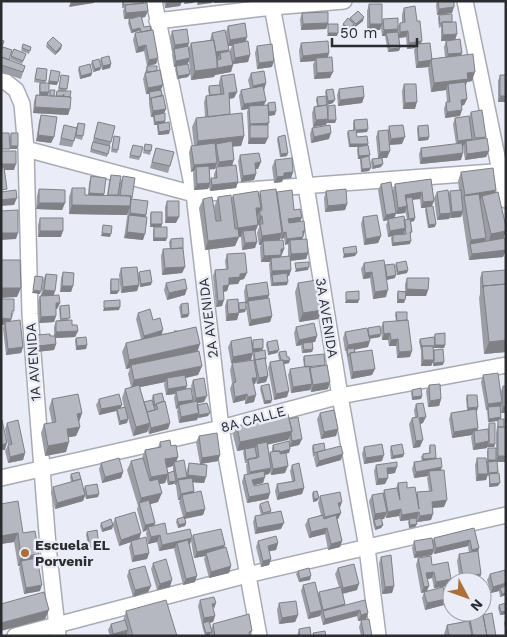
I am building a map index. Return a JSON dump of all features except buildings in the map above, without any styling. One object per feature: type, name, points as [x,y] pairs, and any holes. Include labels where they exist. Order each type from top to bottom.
[{"type":"street","name":"2A AVENIDA","points":[[154,1],[194,194],[221,428],[259,636]]},
{"type":"street","points":[[157,21],[272,4],[344,1]]},
{"type":"street","points":[[465,1],[502,171],[506,200]]},
{"type":"street","name":"3A AVENIDA","points":[[272,4],[306,186],[367,548],[378,636]]},
{"type":"street","name":"1A AVENIDA","points":[[1,81],[16,90],[22,104],[26,149],[30,314],[41,469],[57,630]]},
{"type":"street","points":[[26,149],[194,194],[502,171]]},
{"type":"street","name":"8A CALLE","points":[[1,478],[221,428],[340,396],[506,364]]},
{"type":"street","points":[[15,636],[57,630],[247,576],[506,514]]},
{"type":"place","name":"Escuela EL Porvenir","points":[[25,553]]}]
